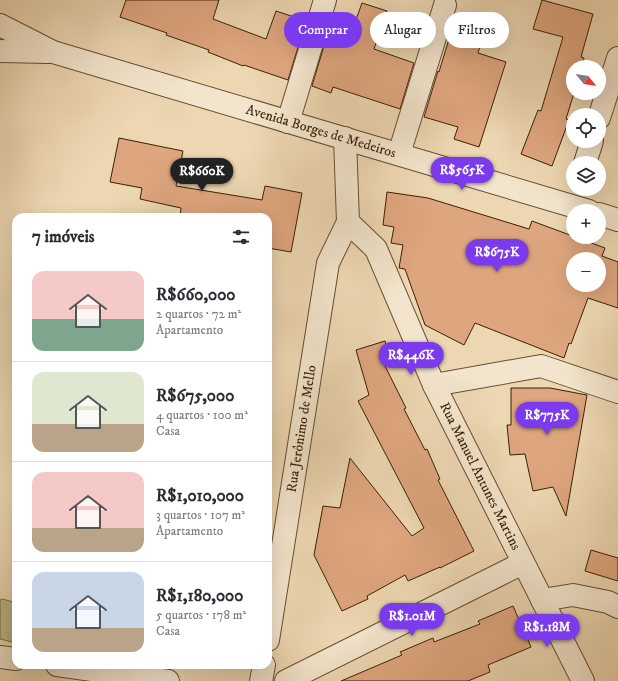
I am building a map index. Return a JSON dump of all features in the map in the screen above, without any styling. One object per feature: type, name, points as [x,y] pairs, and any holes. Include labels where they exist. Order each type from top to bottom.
[{"type":"street","points":[[288,122],[325,0]]},
{"type":"street","points":[[399,154],[445,5]]},
{"type":"street","name":"Avenida Borges de Medeiros","points":[[0,25],[53,52],[399,154],[579,202]]},
{"type":"street","name":"Avenida Borges de Medeiros","points":[[0,51],[53,52]]},
{"type":"street","points":[[602,108],[618,58]]},
{"type":"street","points":[[345,138],[348,222]]},
{"type":"street","points":[[606,216],[618,220]]},
{"type":"street","name":"Rua Manuel Antunes Martins","points":[[348,222],[376,249],[434,385],[583,681]]},
{"type":"street","name":"Rua Jerônimo de Mello","points":[[272,615],[328,263],[348,222]]},
{"type":"street","points":[[434,385],[541,366],[618,392]]},
{"type":"street","points":[[286,681],[523,563]]},
{"type":"street","points":[[542,600],[573,595],[608,602],[618,607]]},
{"type":"street","points":[[0,657],[12,658]]},
{"type":"street","points":[[85,669],[168,681]]},
{"type":"street","points":[[261,681],[263,669]]},
{"type":"green space","points":[[3,599],[12,602],[12,642],[0,639],[0,600]]},
{"type":"building","points":[[126,0],[219,0],[213,19],[266,39],[276,11],[284,14],[284,48],[298,48],[288,80],[244,65],[243,66],[208,52],[209,50],[166,35],[167,33],[120,17]]},
{"type":"building","points":[[542,0],[593,14],[581,57],[584,58],[584,60],[566,60],[566,100],[572,100],[569,108],[566,108],[566,128],[552,166],[521,154],[538,110],[541,111],[563,37],[533,29]]},
{"type":"building","points":[[362,3],[387,11],[370,12],[370,48],[374,48],[414,63],[400,109],[333,87],[331,93],[312,86],[323,48],[362,48],[362,12],[359,12]]},
{"type":"building","points":[[446,48],[479,48],[478,53],[506,62],[479,147],[454,139],[458,127],[424,117],[438,71],[439,72]]},
{"type":"building","points":[[119,138],[183,151],[176,186],[262,200],[265,186],[302,193],[291,252],[272,249],[272,213],[180,213],[181,208],[140,199],[142,188],[110,182]]},
{"type":"building","points":[[387,192],[428,198],[529,229],[532,221],[566,234],[566,244],[594,244],[605,248],[604,252],[566,252],[566,292],[606,292],[606,258],[618,262],[618,308],[588,298],[571,344],[569,343],[564,358],[475,323],[464,345],[425,325],[405,269],[399,268],[403,245],[391,243],[394,227],[383,225]]},
{"type":"building","points":[[385,341],[392,364],[385,366],[406,408],[404,409],[425,450],[427,449],[440,479],[438,480],[474,551],[440,568],[408,581],[405,575],[367,596],[368,599],[342,611],[314,555],[323,506],[340,508],[350,458],[412,536],[424,528],[358,401],[369,395],[356,350]]},
{"type":"building","points":[[511,388],[550,388],[587,395],[566,516],[553,487],[533,491],[525,454],[510,455],[507,425],[511,425]]},
{"type":"building","points":[[591,550],[618,558],[618,581],[585,571]]},
{"type":"building","points":[[513,606],[531,647],[488,665],[490,672],[468,681],[341,681],[402,655],[400,652],[433,638],[434,642],[480,624],[478,621]]}]
